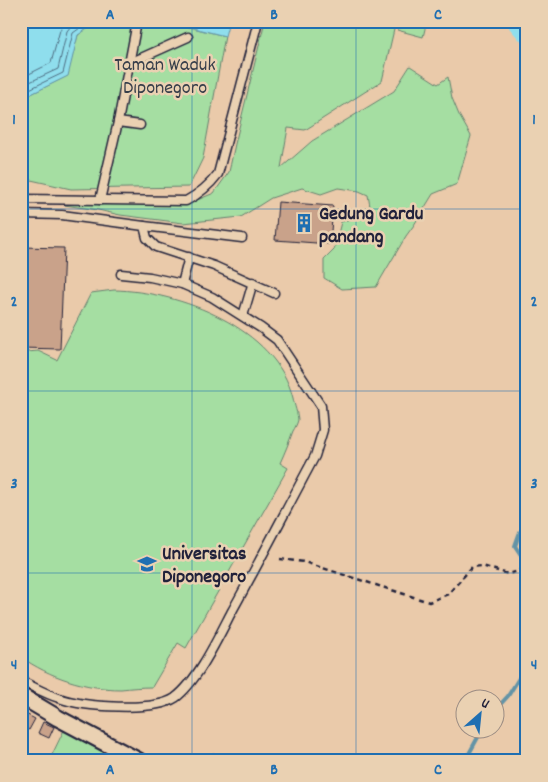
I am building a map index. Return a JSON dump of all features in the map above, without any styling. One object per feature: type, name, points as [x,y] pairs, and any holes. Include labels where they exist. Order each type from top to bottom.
[{"type":"street","points":[[21,696],[58,718],[140,761]]},
{"type":"lane","points":[[21,199],[186,201],[198,195],[218,174],[258,21]]},
{"type":"lane","points":[[100,200],[118,122],[137,22]]},
{"type":"lane","points":[[130,63],[188,37]]},
{"type":"lane","points":[[118,122],[140,125]]},
{"type":"lane","points":[[46,199],[47,214]]},
{"type":"lane","points":[[21,214],[47,214],[242,238]]},
{"type":"lane","points":[[144,226],[147,238],[156,247],[189,257],[253,282],[274,293]]},
{"type":"lane","points":[[182,284],[189,257]]},
{"type":"lane","points":[[21,681],[61,699],[104,706],[140,707],[173,699],[191,682],[212,649],[315,456],[324,430],[321,406],[277,340],[243,316],[212,298],[182,284],[150,277],[121,274]]},
{"type":"lane","points":[[243,316],[253,282]]},
{"type":"path","points":[[280,559],[304,562],[429,602],[448,594],[472,567],[482,566],[508,574],[527,569]]},
{"type":"green space","name":"Taman Waduk Diponegoro","points":[[99,21],[165,21],[225,36],[203,158],[189,187],[71,189],[21,179],[21,99],[67,76],[78,35]]},
{"type":"green space","points":[[265,21],[396,21],[382,81],[305,130],[288,128],[281,168],[312,141],[394,91],[410,66],[438,84],[448,77],[452,98],[471,136],[457,184],[433,194],[376,287],[342,289],[324,278],[324,260],[334,250],[341,222],[371,212],[368,195],[359,191],[338,188],[321,194],[302,188],[271,198],[241,217],[183,223],[120,215],[64,205],[65,202],[190,203],[214,193],[229,172]]},
{"type":"green space","points":[[399,21],[427,21],[423,37],[397,30]]},
{"type":"green space","name":"Universitas Diponegoro","points":[[114,290],[167,297],[195,306],[222,318],[246,333],[267,352],[283,373],[293,398],[298,420],[280,463],[288,468],[186,648],[178,643],[152,687],[121,689],[95,687],[68,681],[21,657],[21,364],[27,352],[38,351],[57,360],[91,293]]},
{"type":"green space","points":[[64,730],[118,761],[49,761]]},
{"type":"water","points":[[21,21],[99,21],[78,35],[68,76],[21,99]]},
{"type":"water","points":[[165,21],[229,21],[225,36]]},
{"type":"building","name":"Gedung Gardu pandang","points":[[278,202],[333,206],[330,244],[275,240]]},
{"type":"building","points":[[21,247],[64,248],[60,349],[21,348]]},
{"type":"building","points":[[24,713],[35,719],[29,730],[21,726],[21,718]]},
{"type":"building","points":[[43,722],[54,727],[49,738],[38,733]]},
{"type":"building","points":[[213,753],[228,761],[209,761]]},
{"type":"waterway","points":[[519,21],[527,30]]},
{"type":"waterway","points":[[527,523],[520,532],[515,546],[527,564]]},
{"type":"waterway","points":[[506,698],[527,665]]},
{"type":"waterway","points":[[465,761],[477,740]]},
{"type":"place","name":"Gedung Gardu pandang","points":[[304,223]]},
{"type":"place","name":"Universitas Diponegoro","points":[[147,564]]}]
